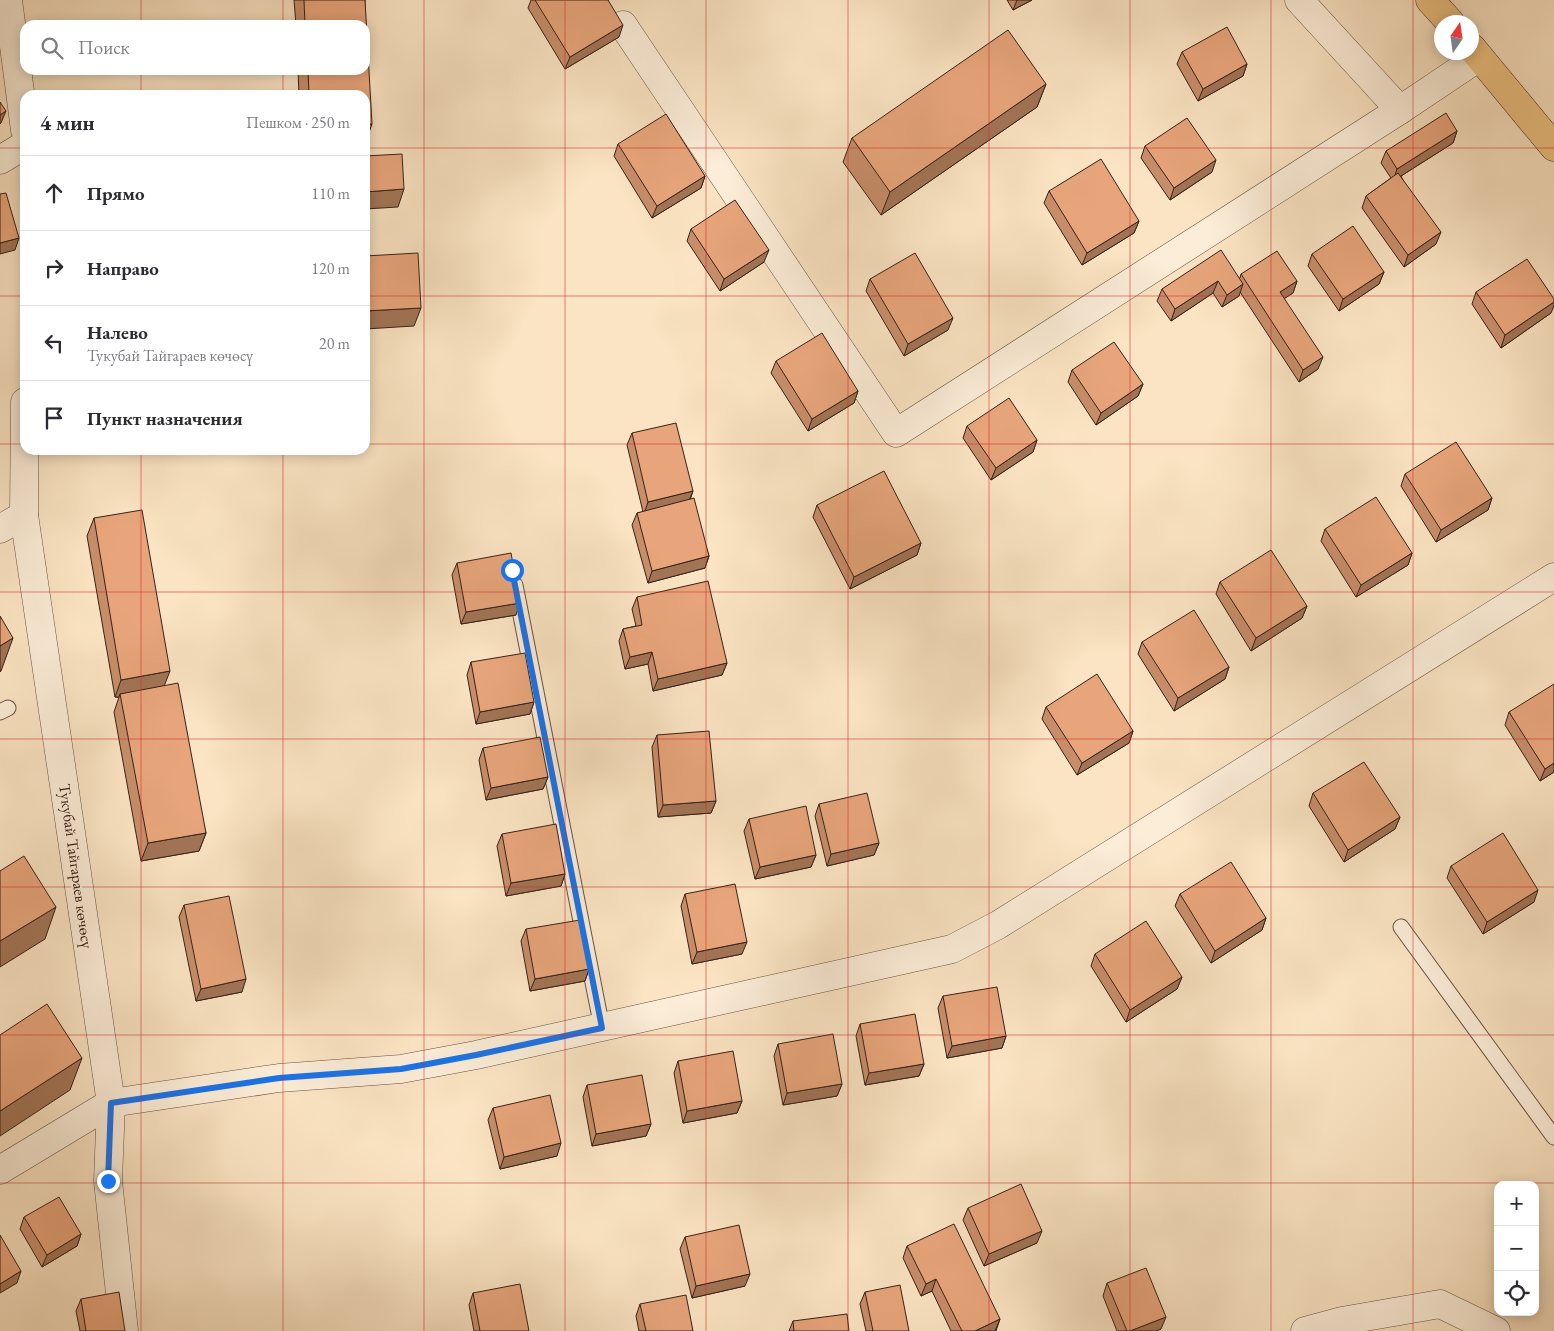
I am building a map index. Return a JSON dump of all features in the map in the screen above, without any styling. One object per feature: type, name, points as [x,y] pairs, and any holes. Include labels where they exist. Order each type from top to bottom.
[{"type":"highway","points":[[1430,0],[1444,15]]},
{"type":"highway","points":[[1479,57],[1554,147]]},
{"type":"street","points":[[8,0],[20,92]]},
{"type":"street","points":[[1299,0],[1400,110]]},
{"type":"street","points":[[623,25],[896,432],[1400,110],[1465,60]]},
{"type":"street","points":[[0,160],[20,148]]},
{"type":"street","name":"Тукубай Тайгараев көчөсү","points":[[25,455],[24,515],[111,1103],[108,1181],[124,1331]]},
{"type":"street","points":[[0,529],[24,515]]},
{"type":"street","points":[[0,1170],[111,1103],[279,1078],[401,1069],[602,1028],[952,949],[998,925],[1554,577]]},
{"type":"street","points":[[1305,1331],[1342,1320],[1440,1304],[1496,1331]]},
{"type":"lane","points":[[512,570],[602,1028]]},
{"type":"lane","points":[[1401,927],[1554,1137]]},
{"type":"building","points":[[304,0],[365,0],[366,20],[305,20]]},
{"type":"building","points":[[535,0],[608,0],[623,25],[570,57]]},
{"type":"building","points":[[1227,27],[1247,64],[1203,89],[1182,52]]},
{"type":"building","points":[[1008,30],[1046,84],[890,192],[852,138]]},
{"type":"building","points":[[308,75],[369,75],[372,124],[370,124],[370,90],[309,90]]},
{"type":"building","points":[[0,102],[6,111],[0,115]]},
{"type":"building","points":[[1446,113],[1457,131],[1397,169],[1386,151]]},
{"type":"building","points":[[666,114],[705,176],[657,206],[618,144]]},
{"type":"building","points":[[1187,118],[1216,160],[1174,188],[1145,146]]},
{"type":"building","points":[[402,154],[404,189],[370,192],[370,156]]},
{"type":"building","points":[[1101,159],[1139,221],[1087,253],[1049,191]]},
{"type":"building","points":[[1398,173],[1441,232],[1408,255],[1366,196]]},
{"type":"building","points":[[6,193],[19,238],[0,243],[0,194]]},
{"type":"building","points":[[735,200],[769,250],[724,279],[691,229]]},
{"type":"building","points":[[1353,226],[1384,272],[1343,299],[1312,254]]},
{"type":"building","points":[[1221,250],[1243,284],[1227,295],[1218,281],[1175,309],[1162,289]]},
{"type":"building","points":[[1277,251],[1297,281],[1280,292],[1323,357],[1303,370],[1241,274]]},
{"type":"building","points":[[418,253],[421,308],[370,311],[370,256]]},
{"type":"building","points":[[915,253],[953,318],[908,344],[870,279]]},
{"type":"building","points":[[1527,259],[1554,299],[1554,302],[1505,335],[1476,292]]},
{"type":"building","points":[[822,333],[858,391],[812,419],[776,361]]},
{"type":"building","points":[[1114,342],[1143,384],[1101,413],[1072,370]]},
{"type":"building","points":[[1009,398],[1037,440],[996,468],[967,426]]},
{"type":"building","points":[[676,423],[693,491],[648,502],[632,433]]},
{"type":"building","points":[[1456,442],[1492,498],[1441,530],[1405,474]]},
{"type":"building","points":[[884,471],[921,543],[854,577],[817,505]]},
{"type":"building","points":[[1376,497],[1412,553],[1361,585],[1325,529]]},
{"type":"building","points":[[694,498],[709,556],[652,571],[637,513]]},
{"type":"building","points":[[142,510],[170,671],[121,680],[94,518]]},
{"type":"building","points":[[1271,550],[1307,606],[1256,638],[1220,582]]},
{"type":"building","points":[[511,553],[520,603],[466,612],[457,563]]},
{"type":"building","points":[[708,581],[727,663],[658,679],[652,652],[630,657],[623,629],[642,625],[637,597]]},
{"type":"building","points":[[1194,610],[1229,667],[1178,698],[1142,642]]},
{"type":"building","points":[[0,616],[13,638],[0,646]]},
{"type":"building","points":[[525,653],[534,702],[480,712],[471,662]]},
{"type":"building","points":[[1097,674],[1133,731],[1082,763],[1046,707]]},
{"type":"building","points":[[178,683],[206,833],[148,843],[120,694]]},
{"type":"building","points":[[1554,684],[1554,763],[1545,769],[1509,712]]},
{"type":"building","points":[[709,731],[716,801],[663,805],[657,735]]},
{"type":"building","points":[[540,737],[548,777],[491,788],[483,748]]},
{"type":"building","points":[[1364,762],[1400,817],[1348,850],[1313,793]]},
{"type":"building","points":[[867,793],[879,843],[831,854],[819,804]]},
{"type":"building","points":[[806,806],[816,855],[760,867],[749,819]]},
{"type":"building","points":[[556,824],[565,874],[511,883],[502,834]]},
{"type":"building","points":[[1503,833],[1538,890],[1487,922],[1451,866]]},
{"type":"building","points":[[24,856],[56,907],[0,941],[0,871]]},
{"type":"building","points":[[1231,862],[1266,918],[1215,951],[1180,894]]},
{"type":"building","points":[[735,884],[747,942],[697,952],[685,894]]},
{"type":"building","points":[[229,896],[246,979],[201,989],[184,905]]},
{"type":"building","points":[[580,920],[589,969],[535,979],[526,929]]},
{"type":"building","points":[[1146,921],[1182,977],[1130,1010],[1095,954]]},
{"type":"building","points":[[997,987],[1006,1036],[952,1046],[943,996]]},
{"type":"building","points":[[47,1004],[82,1058],[0,1111],[0,1035]]},
{"type":"building","points":[[915,1014],[924,1064],[869,1073],[860,1024]]},
{"type":"building","points":[[833,1034],[842,1084],[787,1093],[778,1044]]},
{"type":"building","points":[[733,1051],[742,1101],[687,1111],[678,1061]]},
{"type":"building","points":[[642,1075],[651,1124],[596,1134],[587,1085]]},
{"type":"building","points":[[550,1095],[561,1143],[504,1157],[493,1108]]},
{"type":"building","points":[[1021,1184],[1042,1231],[989,1254],[968,1208]]},
{"type":"building","points":[[59,1197],[81,1234],[47,1255],[24,1217]]},
{"type":"building","points":[[954,1224],[1000,1319],[975,1331],[962,1331],[936,1279],[926,1284],[907,1246]]},
{"type":"building","points":[[739,1225],[750,1274],[696,1286],[685,1237]]},
{"type":"building","points":[[0,1235],[21,1271],[0,1284]]},
{"type":"building","points":[[1146,1268],[1166,1317],[1127,1331],[1107,1283]]},
{"type":"building","points":[[520,1284],[529,1331],[480,1331],[473,1293]]},
{"type":"building","points":[[900,1285],[909,1331],[873,1331],[865,1292]]},
{"type":"building","points":[[119,1292],[125,1331],[86,1331],[81,1299]]},
{"type":"building","points":[[686,1295],[693,1331],[646,1331],[640,1304]]},
{"type":"building","points":[[847,1314],[849,1331],[794,1331],[793,1321]]},
{"type":"route","points":[[108,1181],[111,1103],[279,1078],[401,1069],[602,1028],[512,570]]}]
